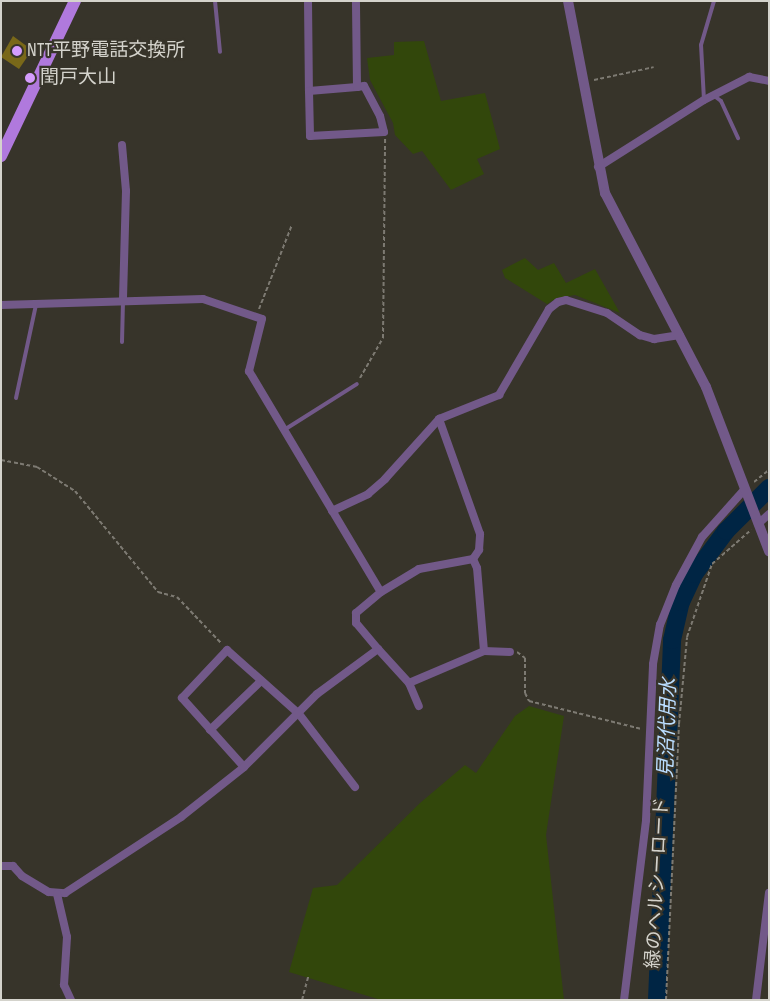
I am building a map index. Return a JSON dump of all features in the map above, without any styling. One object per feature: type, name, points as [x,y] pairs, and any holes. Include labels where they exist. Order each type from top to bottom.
[{"type":"main road","points":[[1,156],[75,1]]},
{"type":"street","points":[[308,1],[309,91],[310,136],[384,132],[380,116],[364,86],[309,91]]},
{"type":"street","points":[[356,1],[357,86]]},
{"type":"street","points":[[568,1],[598,167],[605,193],[706,388],[769,551]]},
{"type":"street","points":[[598,167],[704,100],[749,77],[769,82]]},
{"type":"street","points":[[122,145],[126,191],[123,300]]},
{"type":"street","points":[[1,305],[203,299],[256,314],[262,319],[249,371],[381,592]]},
{"type":"street","points":[[332,511],[368,494],[385,479],[439,419],[499,395],[549,309],[558,302],[566,300],[607,313],[640,335],[654,339],[680,335]]},
{"type":"street","points":[[439,419],[480,534],[479,550],[473,560]]},
{"type":"street","points":[[624,1000],[646,820],[652,728],[653,664],[660,625],[676,585],[702,537],[745,491]]},
{"type":"street","points":[[757,522],[769,514]]},
{"type":"street","points":[[419,706],[409,683],[356,623],[356,613],[381,592],[419,568],[473,560]]},
{"type":"street","points":[[473,560],[477,568],[484,651]]},
{"type":"street","points":[[1,866],[13,866],[22,876],[57,894],[65,893],[181,817],[244,767],[317,694],[378,649]]},
{"type":"street","points":[[244,767],[182,698],[227,650],[298,714],[356,786]]},
{"type":"street","points":[[409,683],[484,651],[510,652]]},
{"type":"street","points":[[210,730],[262,681]]},
{"type":"street","points":[[756,1000],[769,893]]},
{"type":"street","points":[[57,894],[67,937],[64,985],[71,1000]]},
{"type":"lane","points":[[215,1],[220,52]]},
{"type":"lane","points":[[704,100],[701,45],[714,1]]},
{"type":"lane","points":[[713,95],[721,101],[738,138]]},
{"type":"lane","points":[[122,342],[123,300]]},
{"type":"lane","points":[[16,398],[36,305]]},
{"type":"lane","points":[[284,430],[356,384]]},
{"type":"path","points":[[582,82],[654,66]]},
{"type":"path","points":[[356,384],[383,338],[384,132]]},
{"type":"path","points":[[256,314],[292,225]]},
{"type":"path","points":[[1,460],[37,467],[75,491],[158,592],[177,597],[227,650]]},
{"type":"path","points":[[745,491],[769,470]]},
{"type":"path","name":"緑のヘルシーロード","points":[[666,1000],[679,724],[687,637],[712,564],[757,522]]},
{"type":"path","points":[[510,652],[521,652],[525,658],[525,693],[530,701],[636,729],[652,728]]},
{"type":"path","points":[[302,1000],[308,977]]},
{"type":"green space","points":[[424,41],[441,101],[485,93],[500,149],[477,159],[484,174],[451,190],[422,151],[413,154],[395,135],[393,123],[370,80],[367,58],[394,55],[394,42]]},
{"type":"green space","points":[[525,258],[538,270],[554,263],[566,283],[595,269],[620,313],[575,295],[557,298],[547,304],[505,278],[502,270]]},
{"type":"green space","points":[[529,706],[564,716],[546,835],[564,1000],[381,1000],[289,972],[313,888],[337,885],[420,803],[465,765],[476,773],[515,716]]},
{"type":"building","name":"NTT平野電話交換所","points":[[13,36],[32,50],[19,69],[1,57]]},
{"type":"waterway","name":"見沼代用水","points":[[657,1000],[672,640],[681,602],[694,574],[726,531],[769,488]]},
{"type":"place","name":"NTT平野電話交換所","points":[[17,51]]},
{"type":"place","name":"閏戸大山","points":[[30,78]]}]
